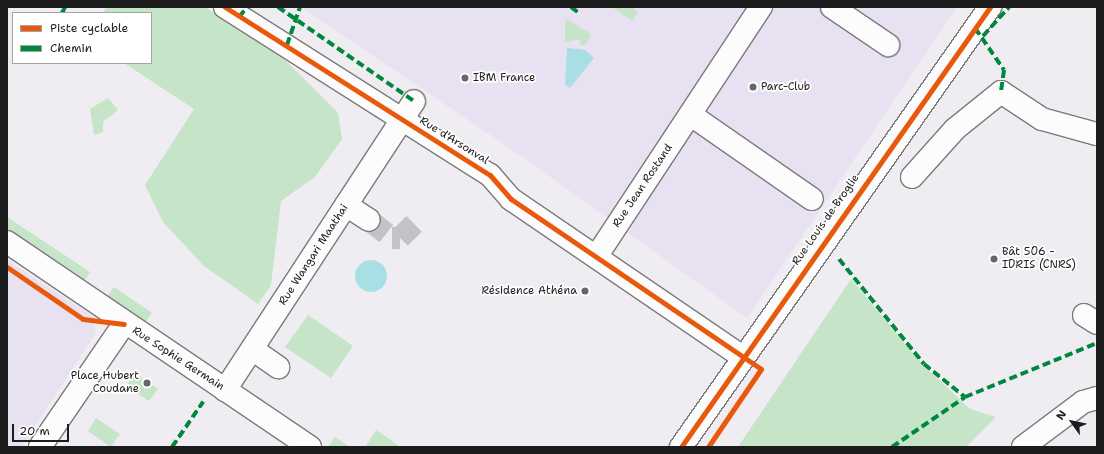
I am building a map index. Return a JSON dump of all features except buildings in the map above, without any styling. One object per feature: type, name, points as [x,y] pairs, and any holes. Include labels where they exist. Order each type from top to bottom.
[{"type":"street","name":"Rue d'Arsonval","points":[[225,7],[490,175],[511,199],[743,357]]},
{"type":"street","name":"Rue Jean Rostand","points":[[596,257],[691,115],[760,7]]},
{"type":"street","points":[[832,7],[888,45]]},
{"type":"street","name":"Rue Louis de Broglie","points":[[681,447],[990,7]]},
{"type":"street","points":[[912,177],[955,129],[1001,92],[1042,119],[1097,134]]},
{"type":"street","name":"Rue Wangari Maathai","points":[[225,390],[414,101]]},
{"type":"street","points":[[691,115],[812,199]]},
{"type":"street","points":[[346,205],[369,220]]},
{"type":"street","name":"Rue Sophie Germain","points":[[7,242],[124,324],[310,447]]},
{"type":"street","points":[[40,447],[124,324]]},
{"type":"street","points":[[252,349],[278,367]]},
{"type":"street","points":[[1023,447],[1083,402],[1097,398]]},
{"type":"shaded area","points":[[301,7],[957,7],[747,318],[521,156]]},
{"type":"shaded area","points":[[7,260],[92,316],[96,333],[21,447],[7,447]]},
{"type":"green space","points":[[107,7],[205,7],[284,59],[338,113],[342,139],[315,177],[281,201],[271,285],[258,304],[204,266],[163,222],[145,185],[194,109],[126,64],[152,64],[152,12],[104,12]]},
{"type":"green space","points":[[612,7],[631,7],[638,12],[632,21]]},
{"type":"green space","points":[[565,18],[591,34],[586,45],[580,45],[581,39],[565,42]]},
{"type":"green space","points":[[108,98],[118,110],[103,122],[103,132],[94,135],[90,109]]},
{"type":"green space","points":[[7,217],[90,272],[83,283],[7,232]]},
{"type":"green space","points":[[851,279],[923,365],[970,409],[996,417],[966,447],[738,447]]},
{"type":"green space","points":[[114,287],[152,313],[145,323],[107,297]]},
{"type":"green space","points":[[308,315],[353,346],[331,378],[285,347]]},
{"type":"green space","points":[[135,373],[158,389],[149,401],[126,386]]},
{"type":"green space","points":[[96,418],[120,434],[111,447],[88,431]]},
{"type":"green space","points":[[376,430],[398,445],[396,447],[365,447]]},
{"type":"green space","points":[[335,437],[350,447],[328,447]]},
{"type":"water","points":[[567,48],[585,50],[594,58],[570,88],[565,85]]},
{"type":"water","points":[[371,260],[382,265],[387,276],[382,287],[371,292],[360,287],[355,276],[360,265]]},
{"type":"tunnel","points":[[369,220],[392,238],[400,238],[414,224]]},
{"type":"marked path","points":[[62,12],[65,7]]},
{"type":"marked path","points":[[239,17],[247,7]]},
{"type":"marked path","points":[[278,7],[414,101]]},
{"type":"marked path","points":[[287,45],[300,7]]},
{"type":"marked path","points":[[571,7],[578,12]]},
{"type":"marked path","points":[[983,36],[1009,7]]},
{"type":"marked path","points":[[975,28],[1004,70],[1001,92]]},
{"type":"marked path","points":[[839,259],[924,364],[965,397],[1097,343]]},
{"type":"marked path","points":[[892,447],[965,397]]},
{"type":"marked path","points":[[172,447],[203,402]]},
{"type":"cycle path","points":[[225,7],[490,175],[511,199],[761,369],[708,447]]},
{"type":"cycle path","points":[[681,447],[990,7]]},
{"type":"cycle path","points":[[7,267],[83,319],[124,324]]},
{"type":"place","name":"IBM France","points":[[465,78]]},
{"type":"place","name":"Parc-Club","points":[[753,87]]},
{"type":"place","name":"Bât 506 - IDRIS (CNRS)","points":[[994,259]]},
{"type":"place","name":"Résidence Athéna","points":[[585,291]]},
{"type":"place","name":"Place Hubert Coudane","points":[[147,383]]}]
